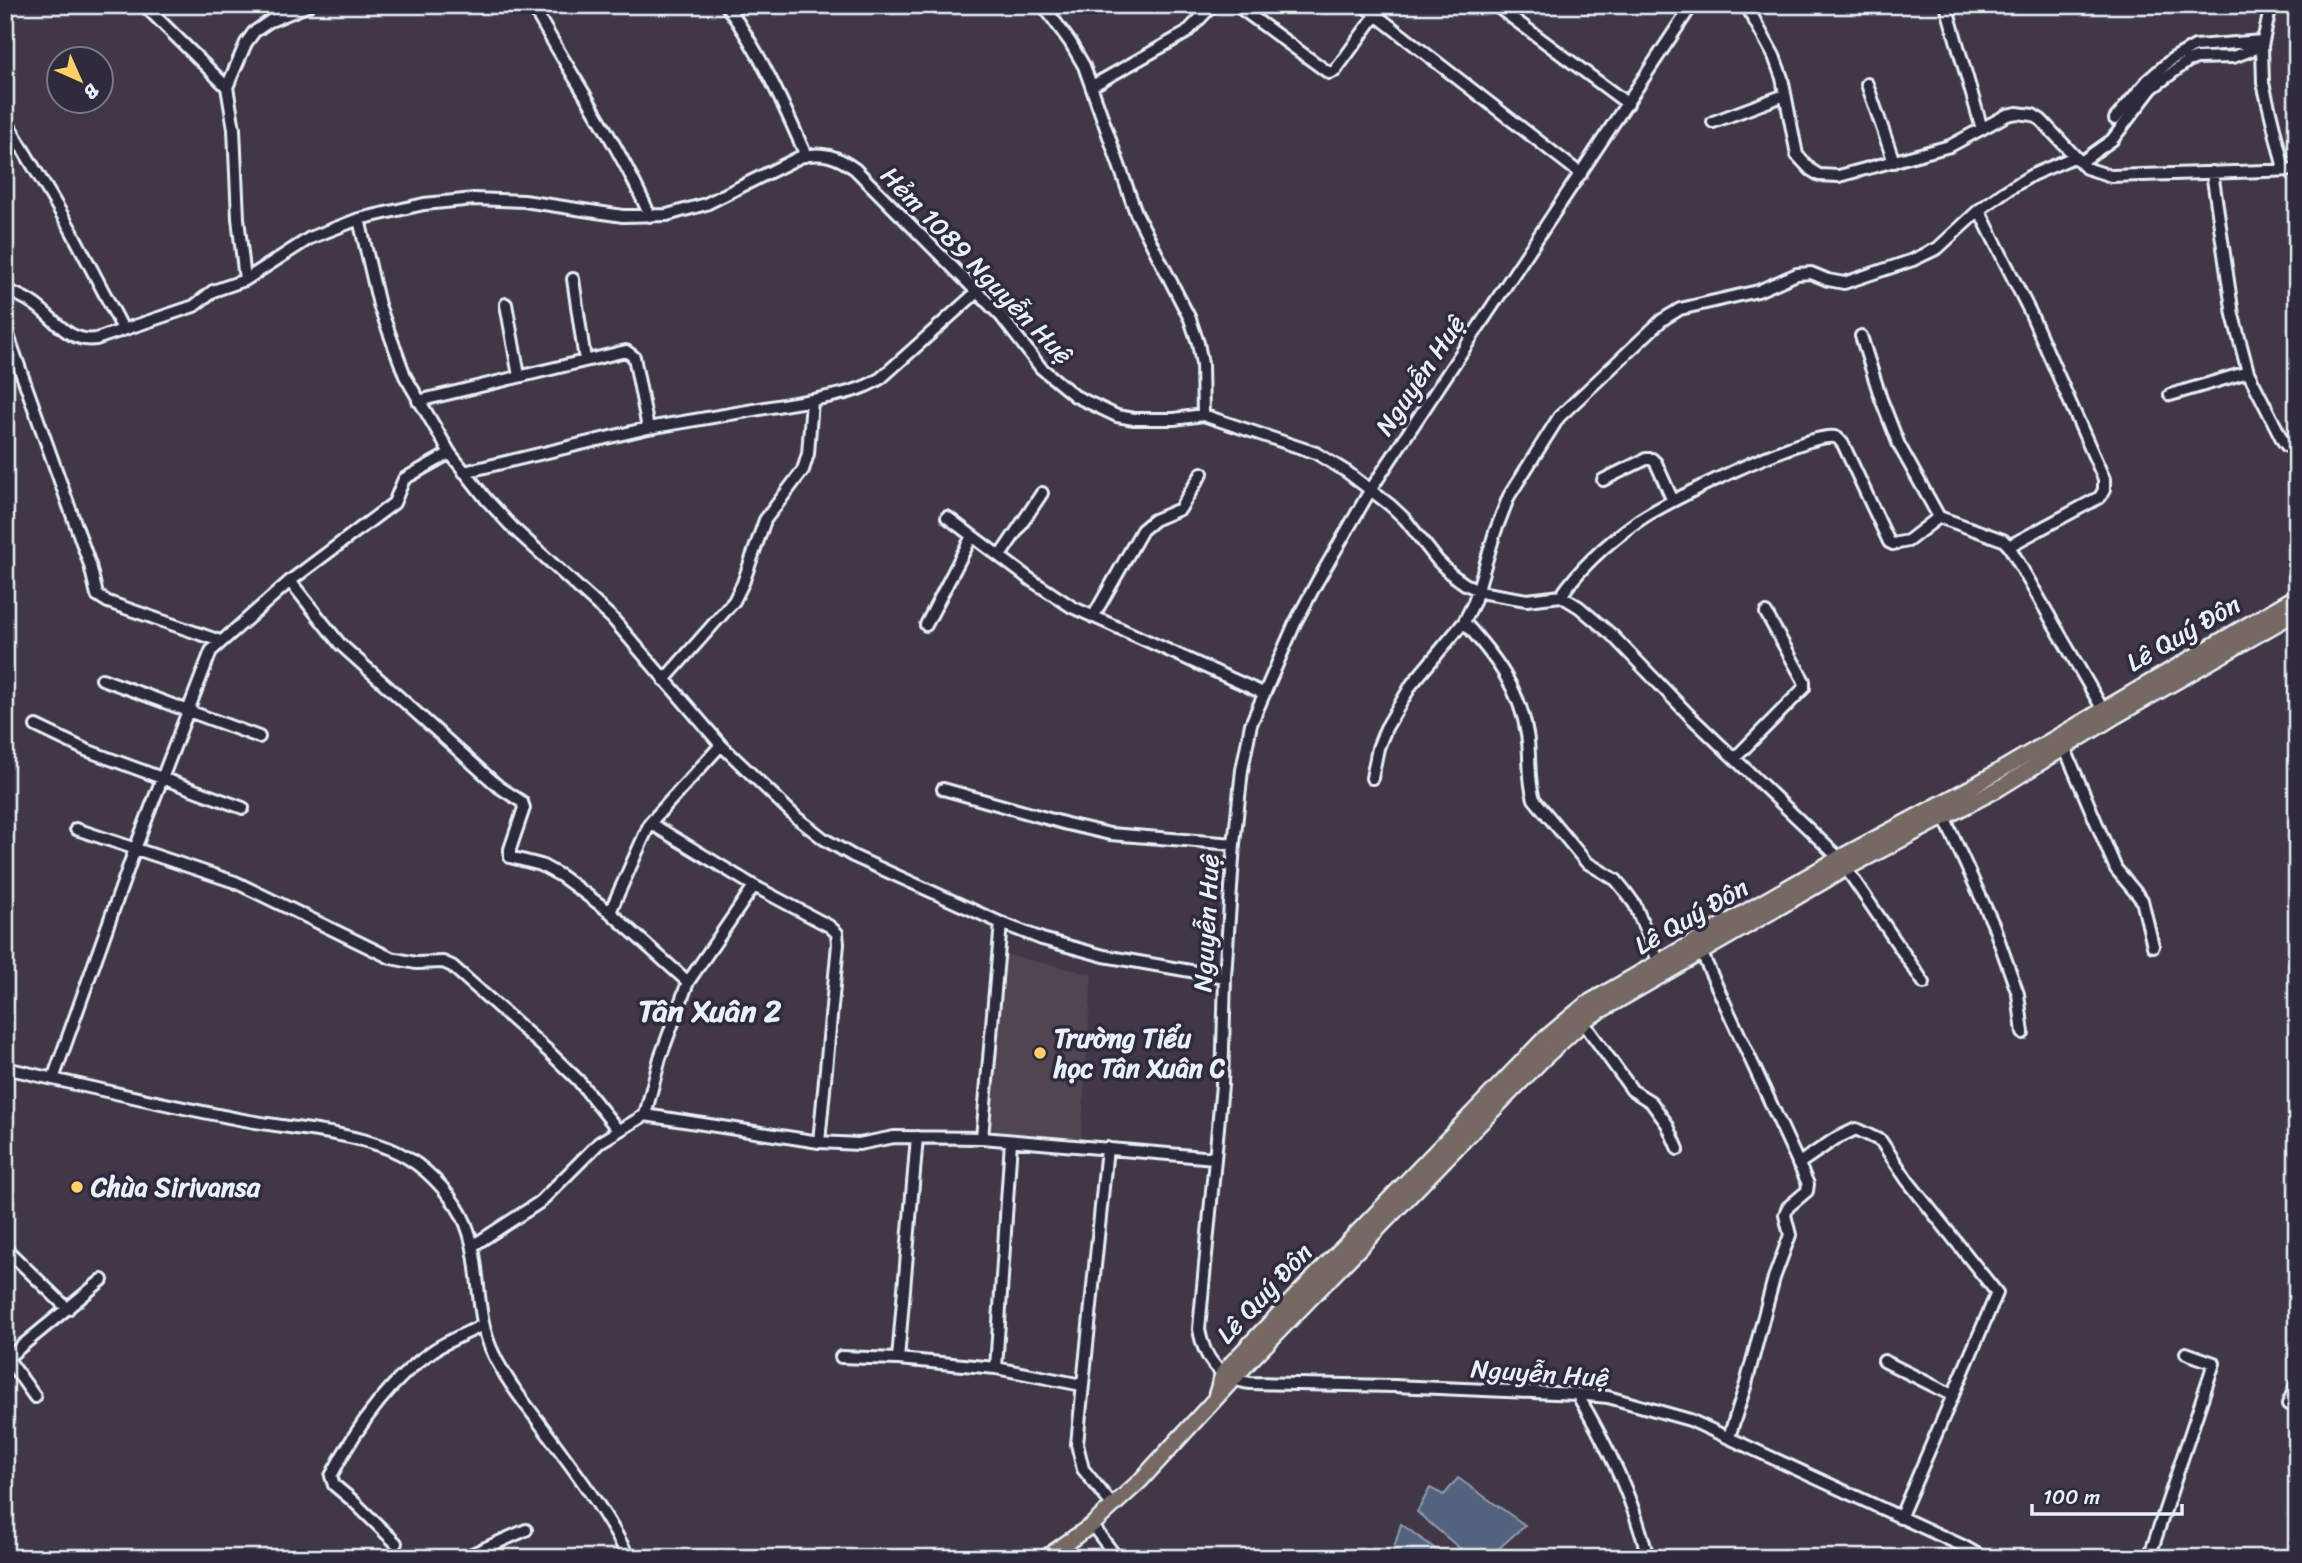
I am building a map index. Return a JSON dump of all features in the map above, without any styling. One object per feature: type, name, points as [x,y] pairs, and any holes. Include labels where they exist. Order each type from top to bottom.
[{"type":"main road","name":"Lê Quý Đôn","points":[[1461,1134],[1583,1022],[1702,954],[1842,863],[1944,817],[1998,789],[2114,718],[2297,596]]},
{"type":"main road","name":"Lê Quý Đôn","points":[[1045,1558],[1092,1525],[1140,1481],[1213,1403],[1227,1377],[1461,1134],[1543,1040],[1586,1004],[1842,863],[2102,708],[2297,612]]},
{"type":"street","points":[[144,5],[227,87]]},
{"type":"street","points":[[245,280],[237,201],[234,129],[227,87],[246,43],[254,32],[270,21],[309,5]]},
{"type":"street","points":[[532,5],[567,69],[618,150],[650,216]]},
{"type":"street","points":[[5,290],[32,303],[65,332],[78,339],[96,339],[194,306],[213,291],[245,280],[310,238],[359,219],[424,204],[474,199],[524,201],[623,216],[650,216],[667,215],[706,204],[806,156],[776,90],[726,5]]},
{"type":"street","points":[[1042,5],[1070,42],[1093,86],[1136,213],[1179,296],[1198,342],[1204,388],[1203,415]]},
{"type":"street","points":[[1093,86],[1186,33],[1213,5]]},
{"type":"street","points":[[1236,5],[1329,73],[1335,71],[1383,5]]},
{"type":"street","points":[[1363,5],[1581,174]]},
{"type":"street","points":[[1495,5],[1628,104]]},
{"type":"street","name":"Nguyễn Huệ","points":[[1692,5],[1371,489],[1317,582],[1263,693],[1251,724],[1244,757],[1234,844],[1225,977],[1222,1085],[1199,1329],[1202,1347],[1227,1377],[1250,1383],[1394,1386],[1608,1397],[1690,1420],[1984,1558]]},
{"type":"street","points":[[1746,5],[1774,56],[1797,155],[1819,175],[1839,176],[1950,146],[2017,113],[2033,115],[2049,128],[2077,160],[2092,171],[2110,176],[2297,170]]},
{"type":"street","points":[[1946,5],[1982,129]]},
{"type":"street","points":[[2272,5],[2262,43],[2264,89],[2284,169]]},
{"type":"street","points":[[2115,119],[2148,80],[2172,59],[2195,46],[2262,43]]},
{"type":"street","points":[[1372,778],[1378,748],[1399,703],[1464,622],[1509,496],[1559,417],[1671,313],[1689,306],[1758,290],[1797,274],[1811,274],[1844,282],[1913,260],[1938,248],[1979,210],[2032,175],[2077,160],[2112,139],[2152,88],[2188,61],[2197,58],[2234,57],[2262,43]]},
{"type":"street","points":[[1867,84],[1894,162]]},
{"type":"street","points":[[1713,122],[1785,95]]},
{"type":"street","points":[[5,119],[70,228],[122,329]]},
{"type":"street","name":"Hẻm 1089 Nguyễn Huệ","points":[[806,156],[836,157],[855,169],[1001,316],[1041,368],[1075,396],[1117,416],[1134,419],[1174,419],[1203,415],[1316,453],[1371,489],[1405,519],[1451,574],[1477,590]]},
{"type":"street","points":[[2212,172],[2233,315],[2248,372],[2283,441],[2287,446],[2297,445]]},
{"type":"street","points":[[1979,210],[2015,281],[2104,479],[2104,490],[2100,497],[2009,546]]},
{"type":"street","points":[[359,219],[379,305],[396,354],[418,401],[450,453],[513,528],[612,618],[721,745],[797,818],[824,839],[853,856],[1042,939],[1104,957],[1225,977]]},
{"type":"street","points":[[573,279],[585,360]]},
{"type":"street","points":[[464,472],[648,428],[858,390],[881,378],[977,292]]},
{"type":"street","points":[[506,304],[519,376]]},
{"type":"street","points":[[5,327],[90,565],[97,595],[108,602],[220,641]]},
{"type":"street","points":[[1861,336],[1899,445],[1939,517],[2003,540],[2009,546],[2102,708]]},
{"type":"street","points":[[418,401],[622,351],[632,354],[648,428]]},
{"type":"street","points":[[2170,395],[2248,372]]},
{"type":"street","points":[[664,680],[734,601],[765,520],[803,470],[808,454],[812,400]]},
{"type":"street","points":[[1561,596],[1570,583],[1617,537],[1640,520],[1739,468],[1831,437],[1843,444],[1889,542],[1903,544],[1939,517]]},
{"type":"street","points":[[53,1079],[135,849],[208,656],[220,641],[290,581],[394,503],[404,480],[450,453]]},
{"type":"street","points":[[1602,480],[1646,458],[1652,459],[1673,501]]},
{"type":"street","points":[[1093,617],[1142,530],[1153,520],[1180,509],[1202,473]]},
{"type":"street","points":[[1000,556],[1042,492]]},
{"type":"street","points":[[947,517],[1055,597],[1093,617],[1263,693]]},
{"type":"street","points":[[926,625],[972,536]]},
{"type":"street","points":[[290,581],[340,644],[489,779],[522,802],[524,808],[509,853],[511,858],[549,868],[610,912],[688,982]]},
{"type":"street","points":[[1477,590],[1527,600],[1561,596],[1579,607],[1612,635],[1692,718],[1842,863],[1924,983]]},
{"type":"street","points":[[1735,758],[1804,688],[1804,681],[1766,613]]},
{"type":"street","points":[[1464,622],[1490,650],[1512,686],[1527,732],[1534,799],[1586,862],[1616,880],[1625,891],[1635,905],[1659,963]]},
{"type":"street","points":[[102,679],[259,737]]},
{"type":"street","points":[[36,726],[86,750],[243,808]]},
{"type":"street","points":[[610,912],[650,823],[721,745]]},
{"type":"street","points":[[2065,749],[2116,869],[2142,900],[2154,946]]},
{"type":"street","points":[[943,789],[1110,834],[1234,844]]},
{"type":"street","points":[[1944,817],[1993,924],[2018,994],[2023,1033]]},
{"type":"street","points":[[650,823],[754,886],[829,926],[836,933],[838,938],[819,1142]]},
{"type":"street","points":[[76,829],[235,882],[391,958],[416,963],[447,962],[548,1051],[585,1089],[618,1130]]},
{"type":"street","points":[[645,1115],[660,1058],[688,982],[754,886]]},
{"type":"street","points":[[982,1138],[1001,923]]},
{"type":"street","points":[[1702,954],[1808,1184],[1807,1191],[1785,1214],[1790,1235],[1774,1278],[1729,1437]]},
{"type":"street","points":[[1583,1022],[1632,1090],[1651,1102],[1667,1124],[1678,1149]]},
{"type":"street","points":[[5,1068],[146,1101],[344,1137],[391,1149],[423,1168],[442,1187],[462,1216],[474,1245],[487,1342],[512,1385],[600,1506],[629,1558]]},
{"type":"street","points":[[474,1245],[533,1207],[553,1191],[586,1155],[618,1130],[645,1115],[819,1142],[859,1144],[894,1137],[982,1138],[1216,1158]]},
{"type":"street","points":[[1798,1164],[1835,1139],[1856,1129],[1872,1135],[1881,1141],[1907,1180],[1997,1293],[1900,1518]]},
{"type":"street","points":[[898,1359],[917,1137]]},
{"type":"street","points":[[996,1368],[1012,1140]]},
{"type":"street","points":[[1107,1148],[1077,1444],[1083,1469],[1113,1506]]},
{"type":"street","points":[[5,1248],[68,1310]]},
{"type":"street","points":[[35,1397],[6,1356],[68,1310],[102,1280]]},
{"type":"street","points":[[396,1543],[334,1485],[331,1475],[347,1444],[396,1382],[435,1349],[483,1325]]},
{"type":"street","points":[[2149,1558],[2214,1363],[2186,1353]]},
{"type":"street","points":[[841,1357],[996,1368],[1082,1385]]},
{"type":"street","points":[[1884,1361],[1952,1395]]},
{"type":"street","points":[[2288,1405],[2297,1383]]},
{"type":"street","points":[[1577,1394],[1619,1471],[1638,1519],[1648,1558]]},
{"type":"street","points":[[1092,1525],[1117,1558]]},
{"type":"street","points":[[463,1558],[526,1530]]},
{"type":"shaded area","name":"Trường Tiểu học Tân Xuân C","points":[[1003,954],[1092,974],[1081,1141],[986,1131]]},
{"type":"water","points":[[1458,1478],[1525,1525],[1488,1558],[1471,1558],[1417,1512],[1430,1488],[1444,1495]]},
{"type":"water","points":[[1401,1524],[1448,1558],[1391,1558]]},
{"type":"place","name":"Trường Tiểu học Tân Xuân C","points":[[1040,1053]]},
{"type":"place","name":"Chùa Sirivansa","points":[[77,1187]]},
{"type":"district","name":"Tân Xuân 2","points":[[710,1011]]}]
